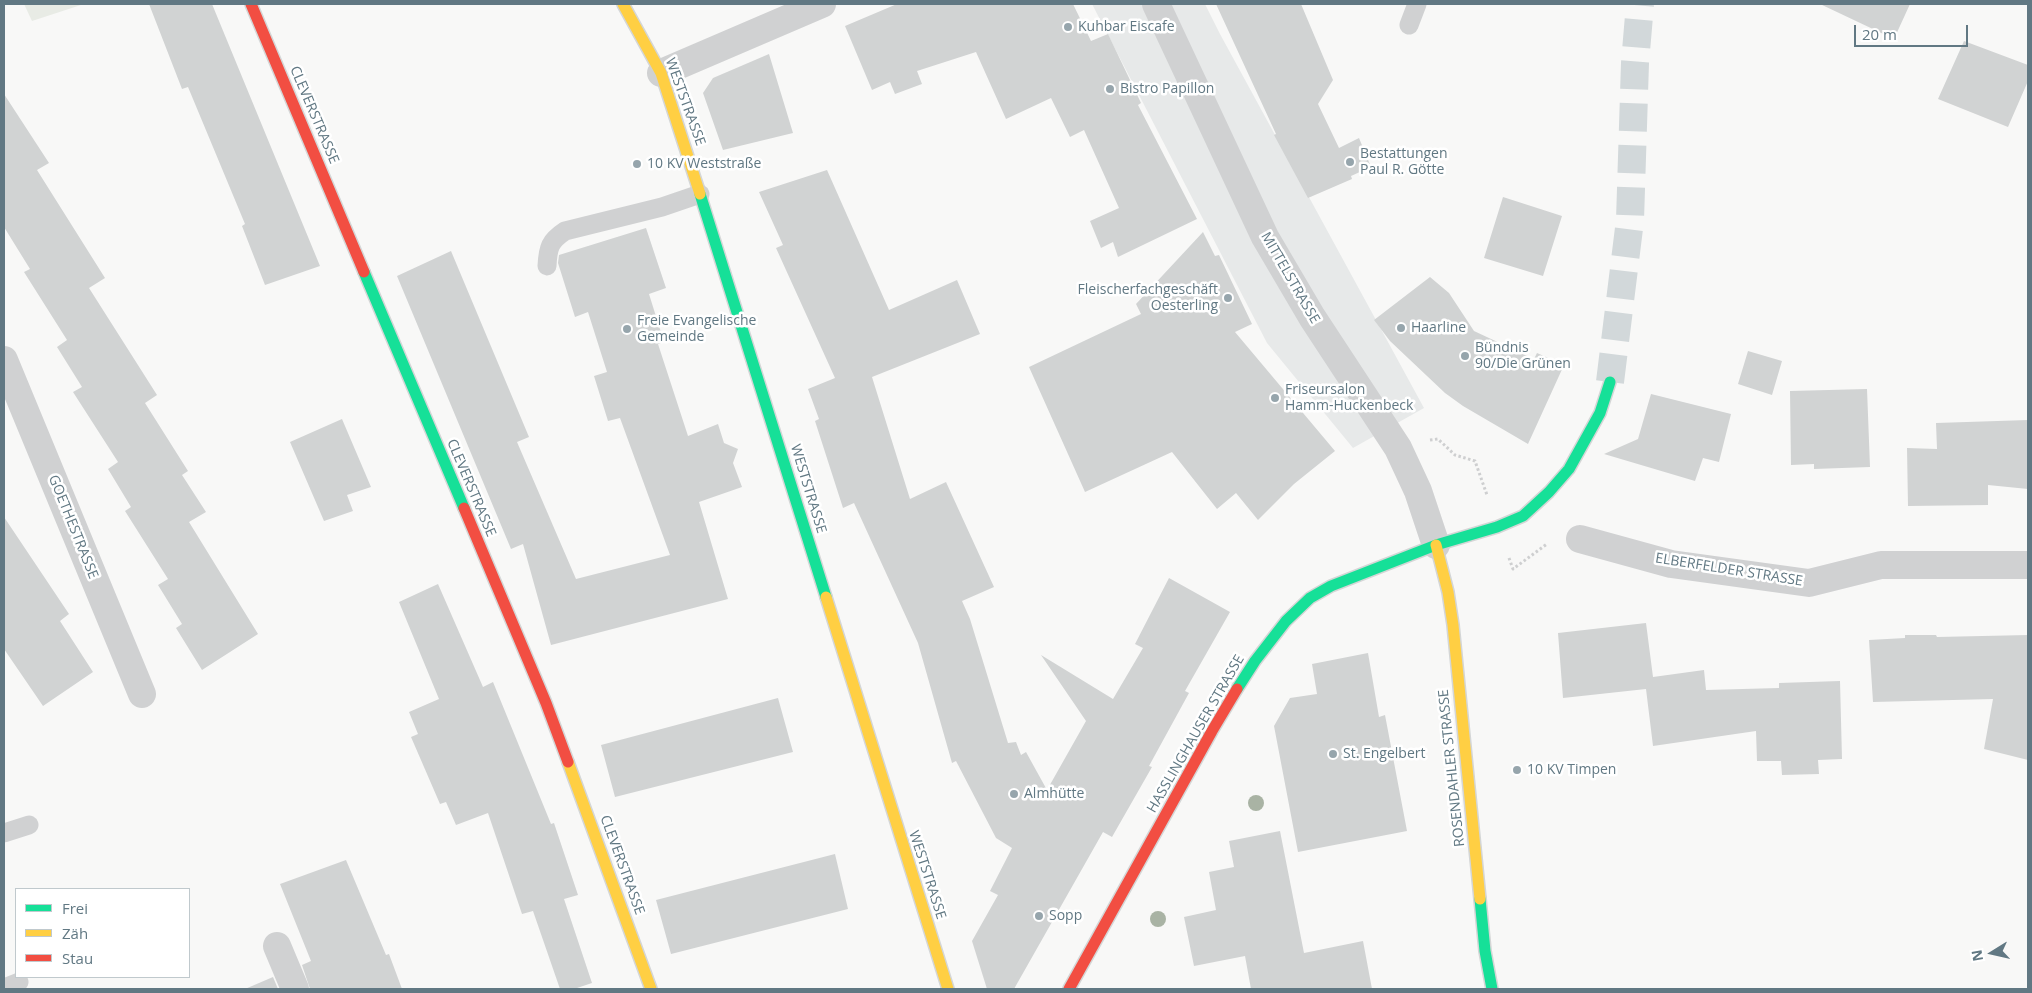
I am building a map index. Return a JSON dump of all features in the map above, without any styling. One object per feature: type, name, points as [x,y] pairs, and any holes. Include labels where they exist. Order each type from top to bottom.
[{"type":"street","name":"CLEVERSTRASSE","points":[[251,4],[546,703],[651,989]]},
{"type":"street","name":"WESTSTRASSE","points":[[622,4],[661,73],[948,989]]},
{"type":"street","points":[[661,73],[822,4]]},
{"type":"street","name":"MITTELSTRASSE","points":[[1156,4],[1265,236],[1312,317],[1398,448],[1418,491],[1436,545]]},
{"type":"street","name":"GOETHESTRASSE","points":[[4,360],[142,694]]},
{"type":"street","name":"HASSLINGHAUSER STRASSE","points":[[1069,989],[1212,732],[1255,661],[1286,621],[1310,598],[1331,586],[1436,545],[1498,527],[1523,516],[1569,469],[1600,413],[1610,382]]},
{"type":"street","name":"ELBERFELDER STRASSE","points":[[1580,539],[1670,564],[1809,583],[1881,565],[2028,565]]},
{"type":"street","name":"ROSENDAHLER STRASSE","points":[[1436,545],[1448,592],[1454,626],[1485,951],[1492,989]]},
{"type":"street","points":[[277,946],[294,989]]},
{"type":"lane","points":[[1409,25],[1417,4]]},
{"type":"lane","points":[[547,266],[548,251],[553,239],[565,231],[662,207],[700,194]]},
{"type":"lane","points":[[4,833],[29,825]]},
{"type":"shaded area","points":[[24,4],[84,4],[32,21]]},
{"type":"shaded area","points":[[1092,4],[1205,4],[1424,408],[1353,448],[1267,343]]},
{"type":"building","points":[[149,4],[212,4],[320,266],[265,285],[242,226],[245,224],[188,87],[182,89]]},
{"type":"building","points":[[897,4],[1073,4],[1091,41],[1108,34],[1141,103],[1138,105],[1197,219],[1118,257],[1113,242],[1101,248],[1090,221],[1119,208],[1084,130],[1070,137],[1051,98],[1006,119],[976,52],[917,71],[922,84],[895,94],[890,82],[872,90],[845,26]]},
{"type":"building","points":[[1216,4],[1301,4],[1333,80],[1318,104],[1339,148],[1359,138],[1371,167],[1351,176],[1352,179],[1308,198],[1274,135],[1276,134]]},
{"type":"building","points":[[1820,4],[1910,4],[1894,39]]},
{"type":"building","points":[[1964,41],[2028,65],[2028,81],[2008,127],[1938,99]]},
{"type":"building","points":[[769,54],[793,133],[723,150],[703,93],[713,78]]},
{"type":"building","points":[[4,94],[49,163],[37,170],[105,278],[89,288],[157,395],[145,403],[188,471],[182,475],[206,512],[189,522],[258,634],[202,670],[176,628],[182,624],[158,585],[168,579],[125,511],[131,507],[108,469],[118,462],[73,392],[82,387],[57,347],[67,340],[24,272],[30,269],[4,227]]},
{"type":"building","points":[[827,170],[889,310],[957,280],[980,334],[872,377],[910,499],[946,482],[994,587],[962,601],[970,619],[1008,743],[1016,742],[1021,755],[1026,752],[1047,790],[1086,721],[1041,655],[1113,699],[1143,648],[1135,644],[1169,578],[1230,612],[1185,691],[1189,693],[1149,766],[1152,767],[1112,837],[1103,832],[1014,989],[987,989],[972,941],[998,895],[990,891],[1012,848],[996,838],[956,761],[952,763],[918,643],[854,503],[843,508],[815,421],[819,419],[808,389],[835,378],[776,248],[783,245],[759,192]]},
{"type":"building","points":[[1503,197],[1562,216],[1543,276],[1484,258]]},
{"type":"building","points":[[646,228],[666,288],[649,294],[664,342],[658,344],[688,436],[718,424],[724,443],[738,449],[733,463],[742,487],[699,502],[728,599],[551,645],[523,544],[511,549],[397,276],[451,251],[529,437],[517,442],[576,579],[670,555],[620,418],[608,421],[594,376],[607,372],[588,312],[575,317],[558,263],[559,255]]},
{"type":"building","points":[[1203,232],[1215,256],[1219,255],[1252,324],[1235,332],[1335,451],[1294,484],[1258,520],[1236,493],[1217,509],[1172,452],[1085,492],[1029,367],[1141,314],[1136,304]]},
{"type":"building","points":[[1430,277],[1449,293],[1474,331],[1534,359],[1537,353],[1564,365],[1528,444],[1463,406],[1445,393],[1390,341],[1374,320]]},
{"type":"building","points":[[1748,351],[1782,361],[1772,395],[1738,384]]},
{"type":"building","points":[[1867,389],[1870,467],[1814,469],[1814,464],[1791,465],[1790,391]]},
{"type":"building","points":[[1651,394],[1731,414],[1719,462],[1703,458],[1695,481],[1604,454],[1638,439]]},
{"type":"building","points":[[342,419],[371,487],[347,495],[353,511],[324,521],[290,442]]},
{"type":"building","points":[[2028,420],[2028,489],[1988,485],[1988,505],[1908,506],[1907,448],[1937,449],[1936,423]]},
{"type":"building","points":[[4,517],[69,614],[60,621],[93,672],[43,706],[4,649]]},
{"type":"building","points":[[438,584],[483,687],[493,682],[551,824],[554,823],[578,895],[564,899],[592,983],[574,989],[560,989],[533,911],[522,914],[488,813],[456,825],[446,802],[440,804],[411,737],[418,734],[409,712],[439,699],[399,602]]},
{"type":"building","points":[[1646,623],[1653,677],[1704,670],[1706,690],[1779,688],[1779,683],[1840,681],[1842,759],[1818,760],[1819,774],[1782,775],[1781,761],[1757,761],[1756,731],[1653,746],[1646,689],[1563,698],[1558,633]]},
{"type":"building","points":[[1905,635],[1936,635],[1937,637],[2028,635],[2028,760],[1984,749],[1993,699],[1873,702],[1869,640],[1905,638]]},
{"type":"building","name":"St. Engelbert","points":[[1368,653],[1379,717],[1385,715],[1407,831],[1298,852],[1274,726],[1290,698],[1317,694],[1312,664]]},
{"type":"building","points":[[778,698],[793,752],[615,797],[601,745]]},
{"type":"building","points":[[1280,831],[1304,953],[1363,941],[1372,989],[1251,989],[1245,956],[1194,966],[1184,917],[1216,910],[1209,872],[1234,867],[1229,841]]},
{"type":"building","points":[[835,854],[848,909],[671,954],[656,900]]},
{"type":"building","points":[[346,860],[386,955],[389,954],[402,989],[310,989],[302,965],[311,961],[280,884]]},
{"type":"building","points":[[273,977],[278,989],[245,989]]},
{"type":"tunnel","points":[[1610,382],[1630,220],[1635,63],[1640,4]]},
{"type":"traffic: fast","points":[[700,194],[826,597]]},
{"type":"traffic: fast","points":[[364,272],[464,508]]},
{"type":"traffic: fast","points":[[1237,689],[1255,661],[1286,621],[1310,598],[1331,586],[1436,545],[1497,527],[1523,516],[1549,492],[1569,469],[1600,413],[1610,382]]},
{"type":"traffic: fast","points":[[1480,899],[1485,951],[1492,989]]},
{"type":"traffic: slow","points":[[623,4],[661,73],[700,194]]},
{"type":"traffic: slow","points":[[1436,545],[1448,592],[1453,625],[1480,899]]},
{"type":"traffic: slow","points":[[826,597],[948,989]]},
{"type":"traffic: slow","points":[[568,762],[651,989]]},
{"type":"traffic: jam","points":[[251,4],[364,272]]},
{"type":"traffic: jam","points":[[464,508],[546,703],[568,762]]},
{"type":"traffic: jam","points":[[1069,989],[1237,689]]},
{"type":"place","name":"Kuhbar Eiscafe","points":[[1068,27]]},
{"type":"place","name":"Bistro Papillon","points":[[1110,89]]},
{"type":"place","name":"Bestattungen Paul R. Götte","points":[[1350,162]]},
{"type":"place","name":"10 KV Weststraße","points":[[637,164]]},
{"type":"place","name":"Fleischerfachgeschäft Oesterling","points":[[1228,298]]},
{"type":"place","name":"Haarline","points":[[1401,328]]},
{"type":"place","name":"Freie Evangelische Gemeinde","points":[[627,329]]},
{"type":"place","name":"Bündnis 90/Die Grünen","points":[[1465,356]]},
{"type":"place","name":"Friseursalon Hamm-Huckenbeck","points":[[1275,398]]},
{"type":"place","name":"St. Engelbert","points":[[1333,754]]},
{"type":"place","name":"10 KV Timpen","points":[[1517,770]]},
{"type":"place","name":"Almhütte","points":[[1014,794]]},
{"type":"place","name":"Sopp","points":[[1039,916]]}]
